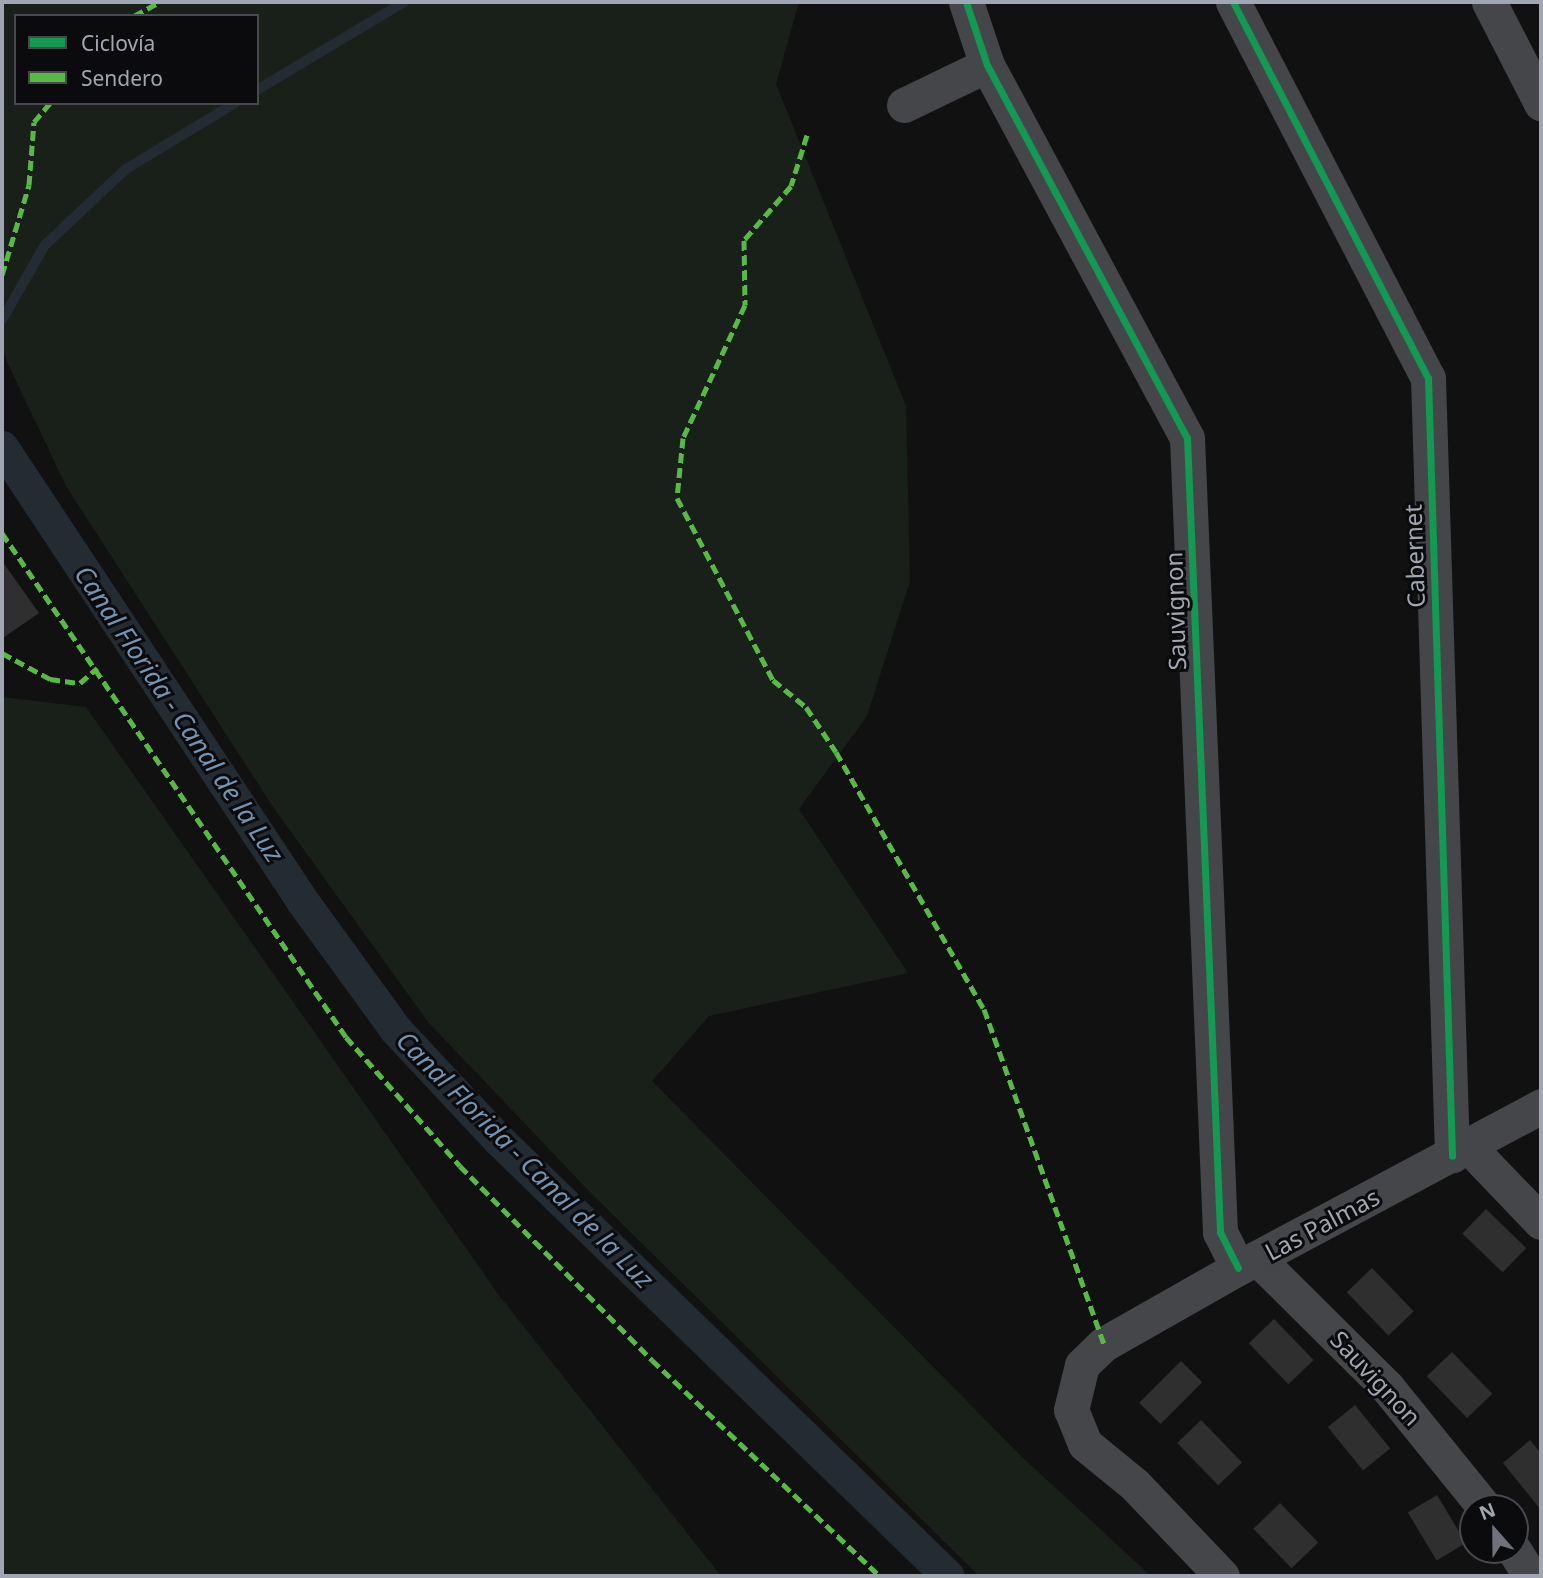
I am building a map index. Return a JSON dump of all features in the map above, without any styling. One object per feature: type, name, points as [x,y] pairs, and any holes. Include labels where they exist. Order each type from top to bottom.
[{"type":"street","name":"Sauvignon","points":[[966,2],[987,65],[1187,438],[1220,1233],[1247,1263],[1387,1387],[1474,1494]]},
{"type":"street","name":"Cabernet","points":[[1233,2],[1428,378],[1460,1151]]},
{"type":"street","points":[[1489,2],[1541,103]]},
{"type":"street","points":[[904,105],[987,65]]},
{"type":"street","name":"Las Palmas","points":[[1222,1576],[1142,1492],[1084,1444],[1071,1410],[1073,1386],[1082,1365],[1104,1344],[1247,1263],[1541,1106]]},
{"type":"street","points":[[1460,1151],[1541,1222]]},
{"type":"shaded area","points":[[2,2],[799,2],[776,84],[906,406],[910,581],[867,716],[799,809],[908,973],[709,1016],[652,1081],[1022,1457],[1151,1576],[979,1576],[591,1193],[428,1022],[273,807],[66,486],[2,347]]},
{"type":"shaded area","points":[[2,697],[86,707],[501,1298],[721,1576],[2,1576]]},
{"type":"building","points":[[2,561],[39,613],[3,638],[2,637]]},
{"type":"building","points":[[1486,1209],[1526,1248],[1503,1272],[1462,1233]]},
{"type":"building","points":[[1372,1268],[1414,1311],[1389,1335],[1347,1292]]},
{"type":"building","points":[[1274,1319],[1314,1360],[1288,1384],[1249,1343]]},
{"type":"building","points":[[1452,1352],[1492,1394],[1467,1418],[1427,1376]]},
{"type":"building","points":[[1181,1361],[1202,1382],[1160,1424],[1139,1403]]},
{"type":"building","points":[[1355,1405],[1390,1449],[1363,1471],[1328,1427]]},
{"type":"building","points":[[1201,1420],[1242,1462],[1218,1485],[1177,1443]]},
{"type":"building","points":[[1530,1440],[1541,1453],[1541,1510],[1529,1494],[1503,1463]]},
{"type":"building","points":[[1437,1495],[1459,1532],[1459,1547],[1437,1561],[1408,1513]]},
{"type":"building","points":[[1280,1503],[1318,1543],[1292,1568],[1253,1529]]},
{"type":"waterway","points":[[259,89],[404,2]]},
{"type":"waterway","points":[[2,320],[45,245],[126,169],[232,105]]},
{"type":"waterway","name":"Canal Florida - Canal de la Luz","points":[[2,447],[303,902],[396,1030],[500,1141],[948,1576]]},
{"type":"marked path","points":[[138,14],[159,2]]},
{"type":"marked path","points":[[2,275],[29,185],[34,122],[48,105]]},
{"type":"marked path","points":[[807,135],[791,186],[744,240],[745,305],[683,438],[677,498],[773,680],[806,707],[836,752],[984,1009],[1104,1344]]},
{"type":"marked path","points":[[2,533],[346,1037],[460,1166],[652,1360],[880,1576]]},
{"type":"marked path","points":[[2,653],[50,679],[80,683],[97,668]]},
{"type":"cycle path","points":[[966,2],[987,65],[1187,438],[1220,1232],[1238,1268]]},
{"type":"cycle path","points":[[1233,2],[1428,378],[1452,1156]]}]
